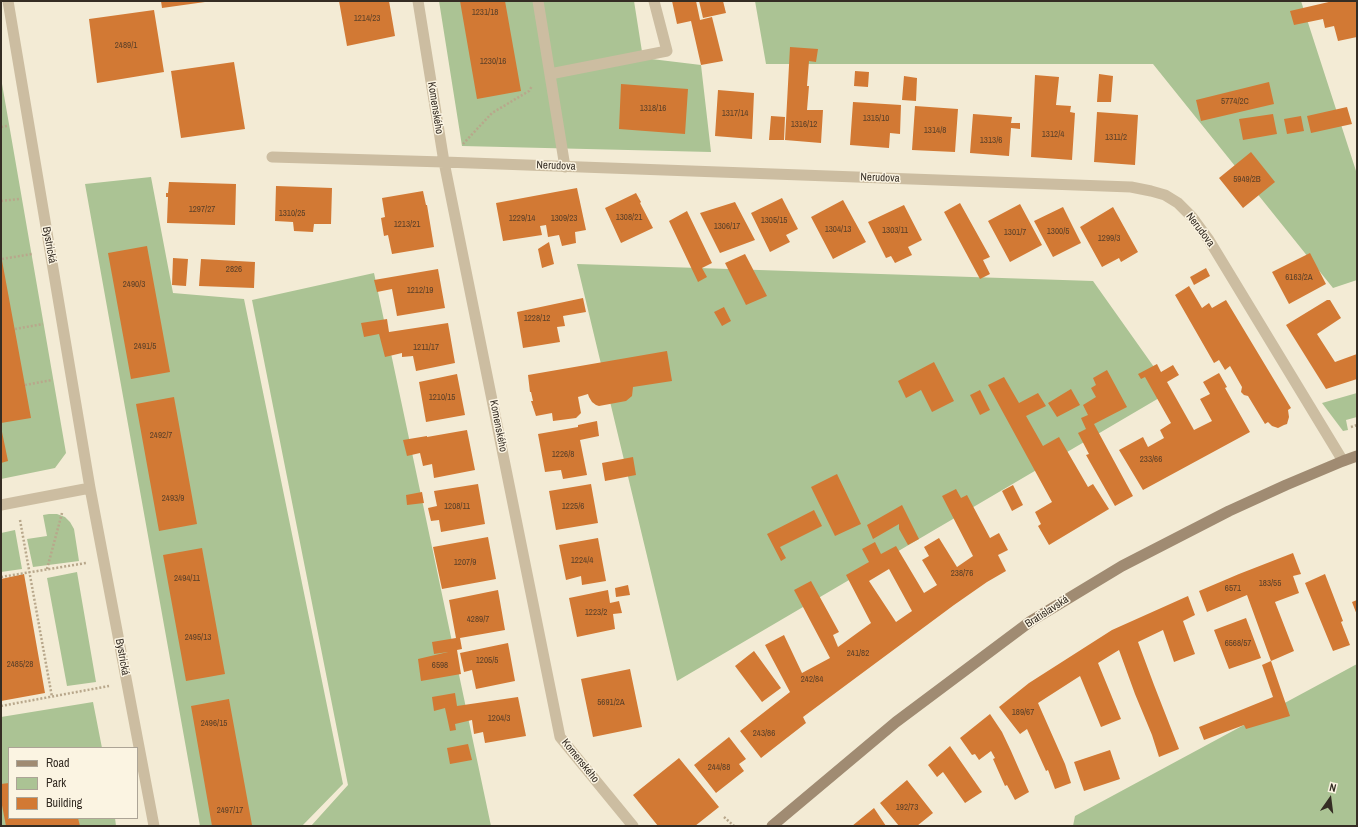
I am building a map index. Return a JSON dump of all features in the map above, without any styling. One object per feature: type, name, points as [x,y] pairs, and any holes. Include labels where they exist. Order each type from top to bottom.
[{"type":"main road","name":"Bratislavská","points":[[772,826],[896,722],[1031,621],[1129,562],[1229,511],[1357,456]]},
{"type":"street","name":"Bystrická","points":[[8,1],[90,488],[154,826]]},
{"type":"street","name":"Komenského","points":[[418,1],[444,162],[560,737],[633,826]]},
{"type":"street","points":[[538,1],[565,167]]},
{"type":"street","points":[[549,70],[667,51],[654,1]]},
{"type":"street","name":"Nerudova","points":[[272,157],[1131,187],[1151,190],[1165,195],[1178,203],[1192,217],[1209,240],[1343,461]]},
{"type":"street","points":[[1,505],[90,488]]},
{"type":"path","points":[[463,144],[492,113],[529,91],[549,70]]},
{"type":"path","points":[[1,127],[7,126]]},
{"type":"path","points":[[1,201],[19,199]]},
{"type":"path","points":[[2,259],[31,254]]},
{"type":"path","points":[[15,329],[43,324]]},
{"type":"path","points":[[25,385],[53,379]]},
{"type":"path","points":[[1351,427],[1357,425]]},
{"type":"path","points":[[47,569],[62,510]]},
{"type":"path","points":[[18,513],[52,697]]},
{"type":"path","points":[[1,577],[104,559]]},
{"type":"path","points":[[1,706],[127,682]]},
{"type":"path","points":[[724,817],[734,826]]},
{"type":"green space","points":[[439,1],[634,1],[643,58],[701,65],[711,152],[462,146]]},
{"type":"green space","points":[[755,1],[1301,1],[1357,174],[1357,280],[1333,288],[1153,64],[766,64]]},
{"type":"green space","points":[[1,78],[66,453],[55,468],[1,479]]},
{"type":"green space","points":[[151,177],[173,293],[244,299],[343,784],[302,826],[200,826],[85,184]]},
{"type":"green space","points":[[577,264],[1093,281],[1171,391],[677,681]]},
{"type":"green space","points":[[374,273],[491,826],[311,826],[348,785],[252,300]]},
{"type":"green space","points":[[1357,393],[1357,417],[1346,420],[1348,430],[1343,431],[1322,403]]},
{"type":"green space","points":[[57,514],[65,517],[70,522],[74,529],[79,561],[33,567],[27,539],[47,536],[43,515]]},
{"type":"green space","points":[[15,530],[22,569],[1,572],[1,533]]},
{"type":"green space","points":[[77,572],[96,682],[67,686],[47,578]]},
{"type":"green space","points":[[1357,664],[1357,826],[1073,826],[1075,816]]},
{"type":"green space","points":[[93,702],[102,747],[8,747],[8,819],[115,819],[116,826],[1,826],[1,717]]},
{"type":"building","points":[[161,1],[205,1],[205,2],[162,8]]},
{"type":"building","points":[[339,1],[389,1],[395,36],[347,46]]},
{"type":"building","points":[[460,1],[505,1],[521,91],[477,99]]},
{"type":"building","points":[[672,1],[696,1],[700,20],[712,17],[723,61],[701,65],[691,21],[677,24]]},
{"type":"building","points":[[699,1],[723,1],[726,13],[703,18]]},
{"type":"building","points":[[1333,1],[1357,1],[1357,37],[1338,41],[1334,26],[1325,28],[1323,19],[1294,25],[1290,11]]},
{"type":"building","points":[[154,10],[164,72],[97,83],[89,19]]},
{"type":"building","points":[[790,47],[818,49],[816,62],[809,61],[807,110],[823,110],[821,143],[785,140]]},
{"type":"building","points":[[234,62],[245,129],[181,138],[171,71]]},
{"type":"building","points":[[855,71],[869,72],[868,87],[854,86]]},
{"type":"building","points":[[1099,74],[1113,76],[1111,102],[1097,102]]},
{"type":"building","points":[[1035,75],[1059,77],[1056,105],[1071,106],[1070,112],[1075,113],[1072,160],[1031,157]]},
{"type":"building","points":[[904,76],[917,78],[916,101],[902,100]]},
{"type":"building","points":[[1269,82],[1274,104],[1201,121],[1196,100]]},
{"type":"building","points":[[621,84],[688,89],[685,134],[619,129]]},
{"type":"building","points":[[718,90],[754,93],[752,139],[715,136]]},
{"type":"building","points":[[853,102],[901,105],[900,134],[890,133],[889,148],[850,145]]},
{"type":"building","points":[[915,106],[958,109],[955,152],[912,150]]},
{"type":"building","points":[[1347,107],[1352,124],[1311,133],[1307,116]]},
{"type":"building","points":[[1097,112],[1138,115],[1135,165],[1094,162]]},
{"type":"building","points":[[973,114],[1012,117],[1011,123],[1020,123],[1020,129],[1011,128],[1009,156],[970,153]]},
{"type":"building","points":[[1273,114],[1277,134],[1243,140],[1239,119]]},
{"type":"building","points":[[771,116],[785,117],[784,140],[769,140]]},
{"type":"building","points":[[1301,116],[1304,131],[1287,134],[1284,119]]},
{"type":"building","points":[[1251,152],[1275,182],[1243,208],[1219,178]]},
{"type":"building","points":[[169,182],[236,184],[235,225],[167,223],[168,197],[166,197],[166,193],[168,193]]},
{"type":"building","points":[[276,186],[332,188],[331,224],[314,224],[313,232],[294,231],[293,222],[275,221]]},
{"type":"building","points":[[577,188],[586,230],[575,232],[576,243],[562,246],[559,235],[548,237],[546,225],[540,226],[542,235],[503,241],[496,203]]},
{"type":"building","points":[[423,191],[427,205],[434,247],[392,254],[388,235],[384,236],[381,218],[385,217],[382,198]]},
{"type":"building","points":[[636,193],[653,228],[621,243],[605,208]]},
{"type":"building","points":[[782,198],[798,229],[786,235],[790,242],[770,252],[751,213]]},
{"type":"building","points":[[843,200],[866,242],[833,259],[811,217]]},
{"type":"building","points":[[735,202],[755,240],[720,253],[700,213]]},
{"type":"building","points":[[960,203],[990,257],[983,260],[990,274],[980,279],[944,212]]},
{"type":"building","points":[[1020,204],[1042,245],[1010,262],[988,221]]},
{"type":"building","points":[[904,205],[922,240],[908,247],[912,255],[895,263],[891,256],[886,258],[868,222]]},
{"type":"building","points":[[1063,207],[1081,243],[1053,257],[1034,221]]},
{"type":"building","points":[[1113,207],[1138,252],[1121,262],[1119,258],[1102,267],[1080,227]]},
{"type":"building","points":[[687,211],[712,263],[702,268],[707,277],[698,282],[669,221]]},
{"type":"building","points":[[549,242],[554,264],[542,268],[538,249]]},
{"type":"building","points":[[147,246],[170,372],[131,379],[108,253]]},
{"type":"building","points":[[1310,253],[1326,284],[1289,304],[1272,272]]},
{"type":"building","points":[[745,254],[767,296],[746,305],[725,263]]},
{"type":"building","points":[[1,255],[31,418],[1,423]]},
{"type":"building","points":[[173,258],[188,259],[186,286],[172,285]]},
{"type":"building","points":[[201,259],[255,262],[254,288],[199,286]]},
{"type":"building","points":[[1206,268],[1210,276],[1194,285],[1190,277]]},
{"type":"building","points":[[438,269],[445,308],[397,316],[392,289],[377,292],[374,280]]},
{"type":"building","points":[[1189,286],[1202,308],[1209,303],[1212,308],[1226,300],[1291,408],[1288,410],[1289,417],[1287,424],[1278,428],[1272,426],[1268,422],[1265,424],[1248,396],[1241,392],[1242,387],[1230,366],[1225,370],[1219,360],[1214,363],[1175,295]]},
{"type":"building","points":[[583,298],[586,312],[563,316],[565,326],[557,327],[560,342],[523,348],[517,312]]},
{"type":"building","points":[[1327,300],[1330,300],[1341,318],[1317,334],[1335,362],[1357,354],[1357,379],[1326,389],[1286,325]]},
{"type":"building","points":[[724,307],[731,321],[722,326],[714,312]]},
{"type":"building","points":[[387,319],[389,332],[448,323],[455,363],[416,371],[413,356],[402,357],[402,353],[385,357],[379,334],[364,337],[361,323]]},
{"type":"building","points":[[667,351],[672,381],[633,387],[632,396],[626,401],[599,406],[592,402],[588,394],[578,397],[581,413],[576,418],[553,421],[552,413],[536,416],[531,401],[533,401],[530,392],[528,375]]},
{"type":"building","points":[[934,362],[954,401],[932,412],[921,390],[906,398],[898,381]]},
{"type":"building","points":[[1157,364],[1161,372],[1173,365],[1179,375],[1167,382],[1194,430],[1212,421],[1200,399],[1210,394],[1203,382],[1219,373],[1227,387],[1225,388],[1250,432],[1143,490],[1119,450],[1143,437],[1148,447],[1164,438],[1160,430],[1171,423],[1145,377],[1141,379],[1138,374]]},
{"type":"building","points":[[1107,370],[1127,407],[1094,424],[1133,496],[1115,506],[1086,455],[1089,454],[1078,433],[1086,429],[1081,418],[1088,415],[1083,405],[1096,397],[1091,388],[1096,385],[1093,378]]},
{"type":"building","points":[[457,374],[465,415],[426,422],[419,382]]},
{"type":"building","points":[[1004,377],[1019,403],[1038,393],[1046,406],[1026,416],[1043,446],[1059,437],[1088,487],[1093,484],[1109,509],[1049,545],[1038,526],[1041,524],[1035,512],[1052,502],[988,385]]},
{"type":"building","points":[[1071,389],[1080,405],[1057,417],[1048,403]]},
{"type":"building","points":[[980,390],[990,410],[980,415],[970,395]]},
{"type":"building","points":[[174,397],[197,524],[159,531],[136,404]]},
{"type":"building","points":[[597,421],[599,436],[580,440],[587,475],[563,479],[561,470],[545,472],[538,434],[578,427],[578,425]]},
{"type":"building","points":[[1,427],[8,461],[1,463]]},
{"type":"building","points":[[467,430],[475,470],[434,478],[432,464],[423,466],[420,453],[407,456],[403,440]]},
{"type":"building","points":[[633,457],[636,475],[605,481],[602,463]]},
{"type":"building","points":[[837,474],[861,524],[835,536],[811,487]]},
{"type":"building","points":[[478,484],[485,524],[441,532],[439,520],[431,521],[428,508],[437,506],[434,491]]},
{"type":"building","points":[[591,484],[598,523],[556,530],[549,491]]},
{"type":"building","points":[[1013,485],[1023,505],[1012,511],[1002,491]]},
{"type":"building","points":[[956,489],[961,498],[967,495],[990,538],[999,533],[1008,550],[998,555],[1006,571],[954,605],[803,717],[806,723],[761,758],[740,731],[790,692],[765,645],[784,635],[802,673],[830,658],[794,590],[811,581],[839,632],[833,635],[838,647],[871,623],[846,575],[869,562],[862,549],[875,542],[881,554],[896,546],[924,593],[937,585],[922,560],[929,556],[924,547],[939,538],[957,567],[973,556],[942,496]],"holes":[[[889,569],[912,611],[896,622],[869,581]]]},
{"type":"building","points":[[422,492],[424,503],[407,505],[406,495]]},
{"type":"building","points":[[902,505],[919,539],[908,545],[899,529],[899,524],[873,539],[867,525]]},
{"type":"building","points":[[814,510],[822,526],[780,547],[786,558],[781,561],[767,534]]},
{"type":"building","points":[[488,537],[496,579],[442,589],[433,547]]},
{"type":"building","points":[[598,538],[606,581],[582,585],[581,576],[566,580],[559,545]]},
{"type":"building","points":[[202,548],[225,674],[186,681],[163,555]]},
{"type":"building","points":[[1293,553],[1301,574],[1293,576],[1299,593],[1275,602],[1294,651],[1271,661],[1247,595],[1207,612],[1199,591]]},
{"type":"building","points":[[24,574],[45,693],[1,701],[1,579]]},
{"type":"building","points":[[1325,574],[1343,621],[1341,622],[1350,645],[1333,651],[1305,583]]},
{"type":"building","points":[[628,585],[630,595],[616,597],[615,588]]},
{"type":"building","points":[[498,590],[505,630],[460,638],[462,649],[457,650],[461,674],[421,681],[418,659],[448,652],[434,654],[432,642],[456,638],[449,600]]},
{"type":"building","points":[[608,590],[610,603],[619,601],[622,613],[613,614],[615,629],[577,637],[569,598]]},
{"type":"building","points":[[1188,596],[1195,615],[1183,621],[1195,654],[1174,662],[1163,630],[1138,642],[1179,749],[1159,757],[1119,650],[1098,663],[1121,719],[1101,727],[1080,676],[1038,703],[1065,764],[1071,783],[1055,789],[1048,770],[1046,771],[1027,729],[1020,734],[999,707],[1029,683],[1112,630]]},
{"type":"building","points":[[1357,600],[1357,615],[1352,602]]},
{"type":"building","points":[[1246,618],[1261,658],[1229,669],[1214,630]]},
{"type":"building","points":[[508,643],[515,681],[476,689],[472,670],[464,672],[460,653]]},
{"type":"building","points":[[754,651],[781,688],[762,702],[735,666]]},
{"type":"building","points":[[1271,661],[1290,716],[1246,729],[1244,725],[1204,740],[1199,727],[1273,697],[1262,665]]},
{"type":"building","points":[[630,669],[642,727],[593,737],[581,679]]},
{"type":"building","points":[[455,693],[457,706],[518,697],[526,736],[485,743],[483,732],[474,734],[472,720],[455,724],[456,730],[450,731],[445,708],[434,711],[432,697]]},
{"type":"building","points":[[229,699],[252,825],[248,826],[212,826],[191,706]]},
{"type":"building","points":[[990,714],[1002,732],[1029,792],[1015,800],[1007,785],[1005,786],[991,751],[979,760],[975,754],[972,755],[960,738]]},
{"type":"building","points":[[729,737],[746,759],[739,764],[744,771],[716,793],[694,765]]},
{"type":"building","points":[[468,744],[472,760],[450,764],[447,748]]},
{"type":"building","points":[[950,746],[982,792],[965,803],[943,772],[937,777],[928,765]]},
{"type":"building","points":[[1110,750],[1120,779],[1084,791],[1074,762]]},
{"type":"building","points":[[679,758],[719,807],[695,826],[658,826],[633,795]]},
{"type":"building","points":[[907,780],[933,813],[917,826],[899,826],[880,803]]},
{"type":"building","points":[[8,783],[8,819],[78,819],[80,826],[6,826],[1,800],[1,784]]},
{"type":"building","points":[[874,808],[886,826],[852,826]]}]
